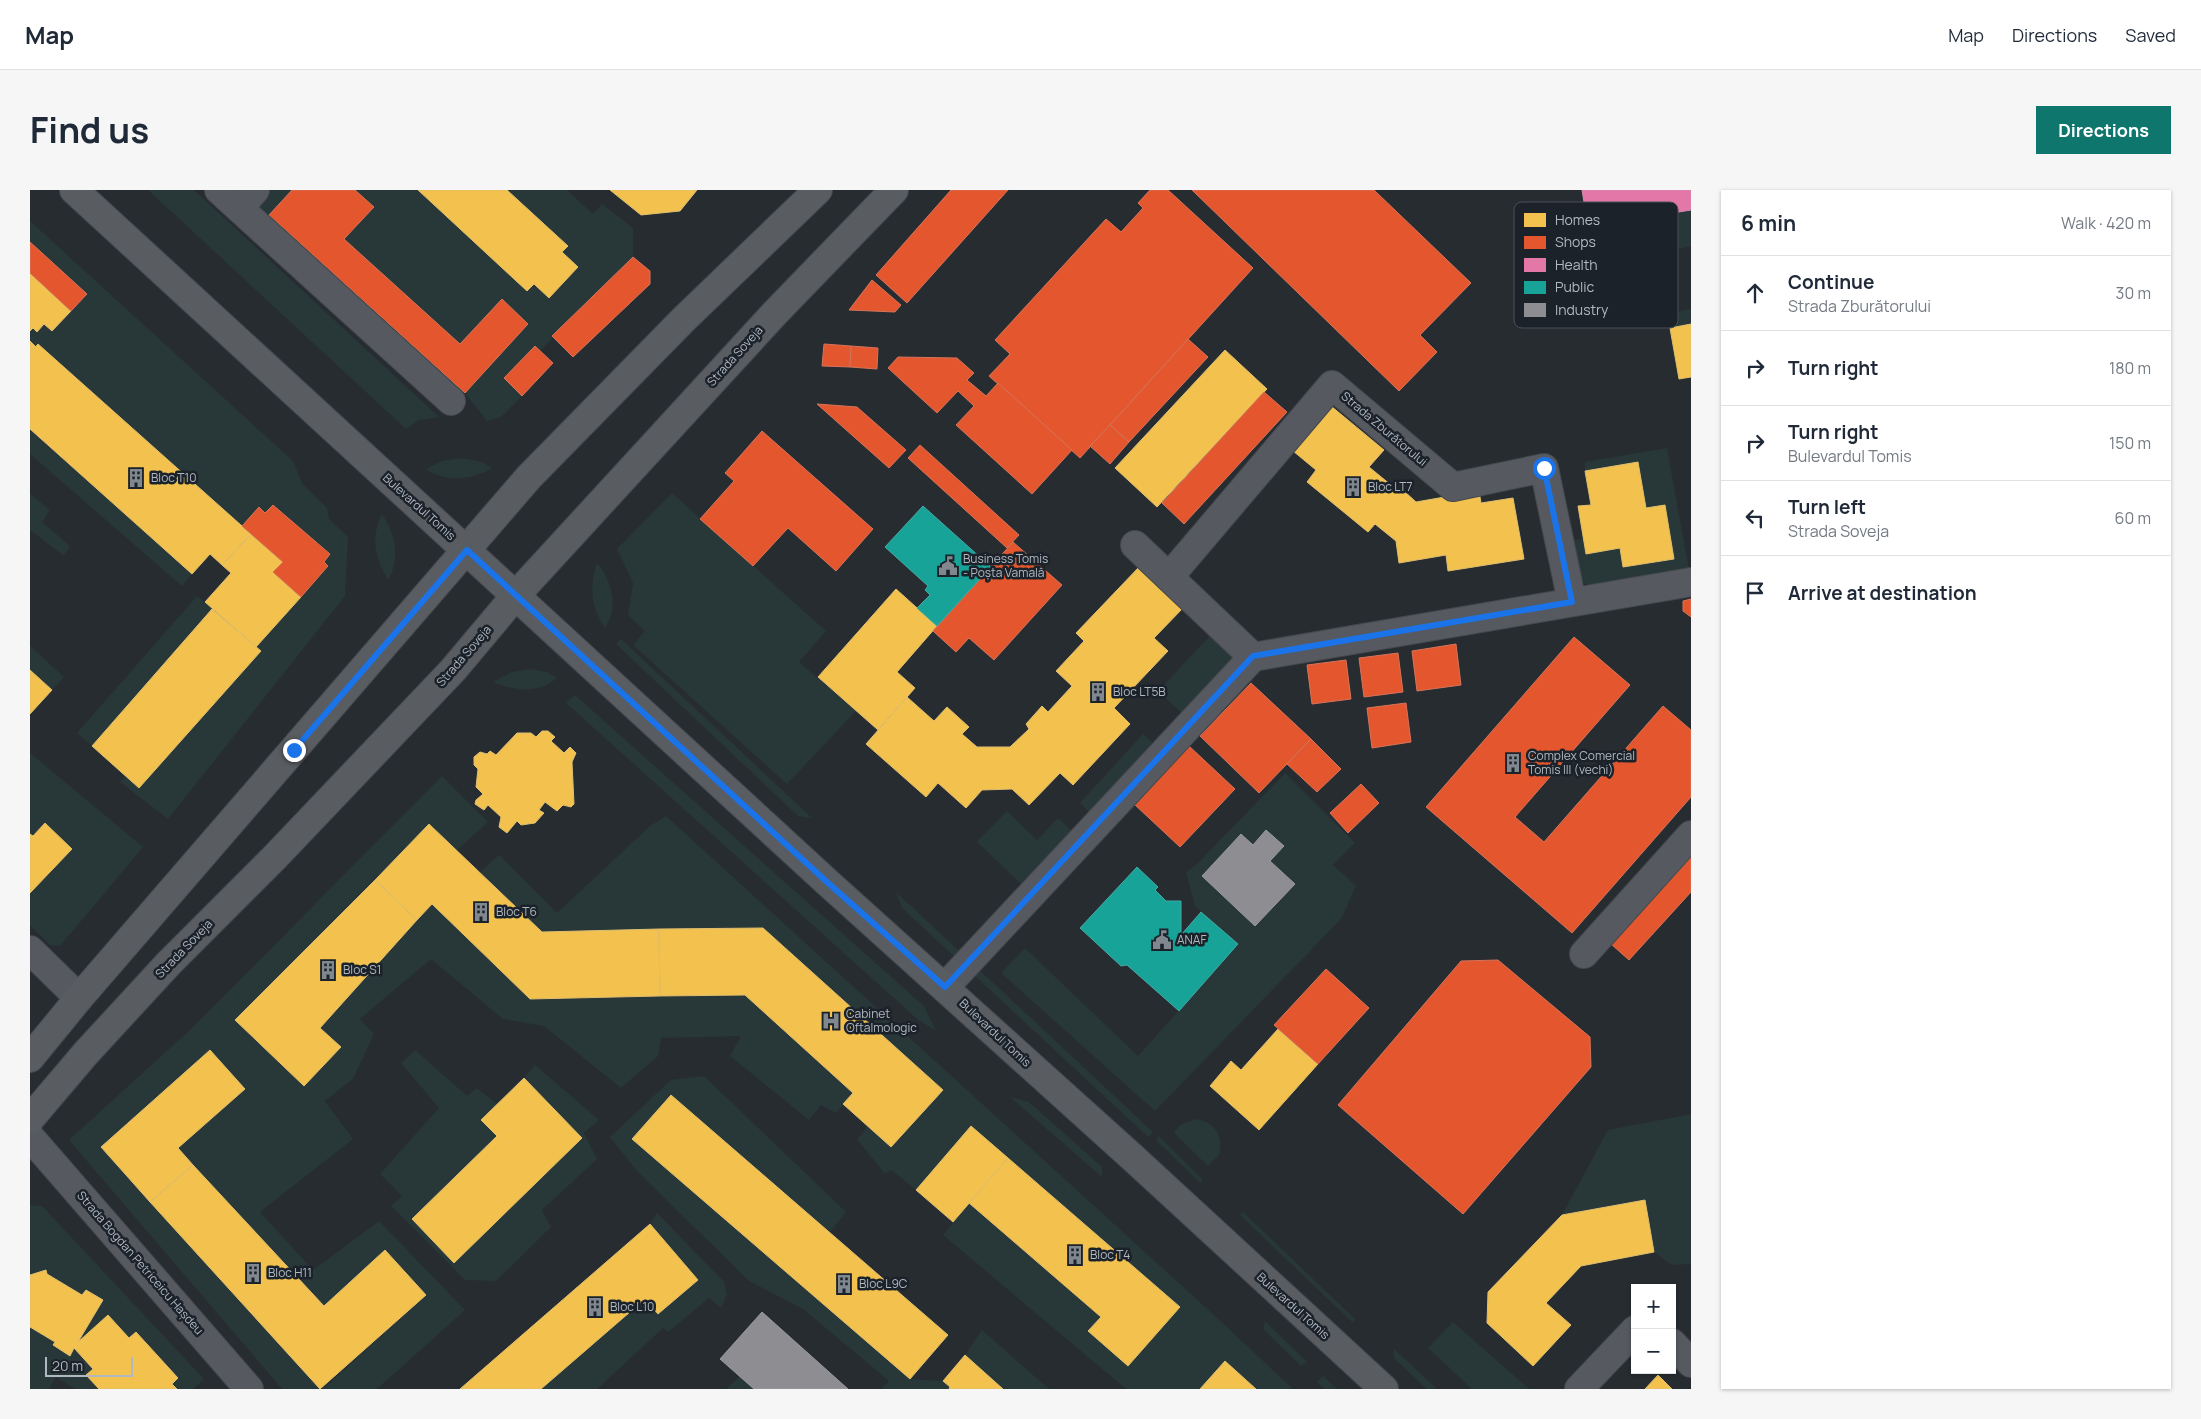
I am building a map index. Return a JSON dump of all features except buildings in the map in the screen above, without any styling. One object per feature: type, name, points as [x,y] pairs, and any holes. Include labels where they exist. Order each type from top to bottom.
[{"type":"main road","name":"Bulevardul Tomis","points":[[74,190],[827,882],[945,987],[1384,1389]]},
{"type":"main road","points":[[30,1058],[79,998],[529,477],[683,320],[818,190]]},
{"type":"main road","name":"Strada Soveja","points":[[30,1119],[86,1053],[169,963],[274,857],[453,670],[516,595],[785,301],[894,190]]},
{"type":"street","points":[[238,196],[451,401]]},
{"type":"street","name":"Strada Zburătorului","points":[[1169,577],[1332,385],[1453,487],[1544,468],[1572,602]]},
{"type":"street","points":[[1135,546],[1253,656]]},
{"type":"street","points":[[945,987],[1253,656],[1691,582]]},
{"type":"street","points":[[1584,954],[1691,835]]},
{"type":"street","points":[[30,950],[79,998]]},
{"type":"street","name":"Strada Bogdan Petriceicu Hașdeu","points":[[30,1137],[250,1389]]},
{"type":"street","points":[[1579,1389],[1631,1334]]},
{"type":"street","points":[[1676,1347],[1691,1363]]},
{"type":"shaded area","points":[[148,190],[194,190],[439,417],[419,420],[406,429]]},
{"type":"shaded area","points":[[270,190],[292,190],[269,215],[260,207],[260,201]]},
{"type":"shaded area","points":[[355,190],[418,190],[549,298],[578,267],[562,252],[568,246],[507,190],[567,190],[593,214],[602,204],[633,228],[633,257],[540,351],[535,346],[504,378],[522,396],[501,417],[487,421],[465,393],[528,324],[502,300],[460,344],[344,239],[374,207]]},
{"type":"shaded area","points":[[1691,210],[1691,246],[1678,249],[1678,212]]},
{"type":"shaded area","points":[[30,221],[293,461],[302,483],[327,508],[329,519],[348,537],[345,596],[168,819],[120,782],[261,651],[256,647],[328,566],[324,562],[330,554],[274,505],[265,513],[259,508],[242,526],[30,341],[30,331],[33,328],[37,331],[86,294],[30,242]]},
{"type":"shaded area","points":[[1691,309],[1691,324],[1678,326],[1678,311]]},
{"type":"shaded area","points":[[30,429],[192,574],[182,586],[30,454]]},
{"type":"shaded area","points":[[1667,448],[1689,570],[1592,588],[1580,580],[1572,540],[1583,539],[1586,554],[1620,548],[1623,567],[1674,559],[1665,505],[1646,508],[1585,471],[1585,462]]},
{"type":"shaded area","points":[[462,458],[482,462],[492,468],[476,475],[459,478],[442,476],[426,469],[442,461]]},
{"type":"shaded area","points":[[672,493],[826,631],[799,662],[856,711],[787,784],[633,645],[645,631],[628,615],[633,583],[617,549]]},
{"type":"shaded area","points":[[30,494],[50,510],[42,522],[70,546],[64,556],[30,530]]},
{"type":"shaded area","points":[[382,514],[387,521],[395,546],[394,563],[388,580],[377,556],[375,539]]},
{"type":"shaded area","points":[[597,563],[607,578],[612,594],[612,612],[605,628],[594,605],[592,589]]},
{"type":"shaded area","points":[[197,596],[212,609],[92,746],[77,733]]},
{"type":"shaded area","points":[[1210,636],[1233,658],[1182,713],[1158,691]]},
{"type":"shaded area","points":[[621,639],[812,818],[798,816],[616,644]]},
{"type":"shaded area","points":[[30,646],[64,677],[52,690],[30,670]]},
{"type":"shaded area","points":[[530,669],[547,672],[557,678],[542,687],[534,689],[518,689],[493,682],[512,672]]},
{"type":"shaded area","points":[[575,695],[924,1006],[936,1031],[917,1019],[566,703]]},
{"type":"shaded area","points":[[1143,734],[1153,743],[1089,812],[1080,803]]},
{"type":"shaded area","points":[[30,753],[143,847],[60,946],[50,945],[30,925],[30,893],[72,849],[45,823],[33,836],[30,834]]},
{"type":"shaded area","points":[[1285,773],[1355,843],[1333,865],[1356,886],[1341,919],[1155,1111],[1001,973],[1025,948],[1138,1056],[1238,945],[1195,906],[1186,872],[1196,865]],"holes":[[[1266,830],[1284,846],[1270,861],[1295,884],[1255,926],[1202,876],[1241,834],[1253,845]]]},
{"type":"shaded area","points":[[442,776],[488,822],[457,850],[429,824],[235,1020],[304,1086],[341,1047],[320,1028],[432,904],[530,999],[745,995],[853,1093],[836,1113],[821,1105],[809,1120],[730,1056],[741,1036],[661,1038],[658,1056],[621,1088],[544,1026],[503,1019],[431,959],[360,1019],[374,1034],[353,1079],[325,1101],[353,1139],[260,1212],[313,1270],[379,1221],[465,1310],[377,1389],[323,1389],[426,1295],[324,1306],[193,1165],[151,1202],[320,1389],[282,1389],[69,1140],[192,1028]]},
{"type":"shaded area","points":[[1007,811],[1037,840],[1058,818],[1074,833],[1023,886],[977,842]]},
{"type":"shaded area","points":[[666,816],[1293,1389],[1256,1389],[1225,1361],[1200,1389],[1126,1389],[943,1235],[969,1203],[1101,1317],[1088,1331],[1128,1366],[1180,1307],[971,1126],[916,1190],[891,1170],[885,1174],[857,1139],[868,1126],[942,1090],[659,929],[542,932],[480,872],[499,855],[557,913],[650,826]]},
{"type":"shaded area","points":[[896,892],[1153,1132],[1148,1137],[902,908]]},
{"type":"shaded area","points":[[415,1050],[467,1096],[477,1088],[497,1104],[481,1120],[497,1136],[412,1219],[454,1262],[524,1078],[535,1065],[599,1120],[584,1133],[597,1159],[542,1210],[551,1227],[496,1281],[465,1280],[391,1206],[402,1196],[380,1174],[439,1108],[401,1063]]},
{"type":"shaded area","points":[[704,1076],[846,1212],[830,1232],[671,1095],[632,1139],[910,1379],[943,1381],[950,1387],[949,1389],[881,1389],[889,1381],[803,1309],[749,1281],[636,1170],[610,1137],[671,1080]]},
{"type":"shaded area","points":[[1010,1097],[1029,1102],[1102,1167],[1102,1177]]},
{"type":"shaded area","points":[[1691,1114],[1691,1264],[1672,1265],[1654,1252],[1644,1200],[1562,1215],[1608,1130]]},
{"type":"shaded area","points":[[1196,1119],[1208,1123],[1219,1136],[1219,1155],[1208,1166],[1174,1133],[1180,1125]]},
{"type":"shaded area","points":[[1159,1136],[1203,1180],[1200,1183],[1156,1140]]},
{"type":"shaded area","points":[[30,1205],[42,1206],[204,1379],[193,1389],[177,1389],[172,1384],[178,1378],[137,1332],[129,1338],[108,1315],[78,1342],[103,1300],[86,1290],[82,1295],[47,1274],[46,1270],[30,1275]]},
{"type":"shaded area","points":[[1243,1212],[1355,1319],[1353,1323],[1240,1215]]},
{"type":"shaded area","points":[[657,1213],[724,1282],[727,1294],[721,1308],[709,1298],[668,1332],[663,1328],[597,1389],[541,1389],[645,1299],[658,1314],[698,1280],[650,1224]]},
{"type":"shaded area","points":[[1265,1321],[1307,1362],[1301,1366],[1263,1329]]},
{"type":"shaded area","points":[[1453,1322],[1529,1389],[1472,1389],[1428,1348]]},
{"type":"shaded area","points":[[30,1327],[55,1342],[53,1346],[70,1355],[74,1348],[93,1369],[86,1375],[99,1389],[75,1389],[56,1377],[49,1389],[30,1389]]},
{"type":"shaded area","points":[[982,1330],[1049,1389],[1003,1389],[965,1355]]},
{"type":"shaded area","points":[[1394,1349],[1437,1389],[1427,1389],[1394,1358]]},
{"type":"shaded area","points":[[740,1376],[754,1389],[726,1389]]},
{"type":"shaded area","points":[[1323,1376],[1337,1389],[1324,1389],[1317,1382]]},
{"type":"place","name":"Bloc T10","points":[[136,478]]},
{"type":"place","name":"Bloc LT7","points":[[1353,487]]},
{"type":"place","name":"Business Tomis - Poșta Vamală","points":[[948,566]]},
{"type":"place","name":"Bloc LT5B","points":[[1098,692]]},
{"type":"place","name":"Complex Comercial Tomis III (vechi)","points":[[1513,763]]},
{"type":"place","name":"Bloc T6","points":[[481,912]]},
{"type":"place","name":"ANAF","points":[[1162,940]]},
{"type":"place","name":"Bloc S1","points":[[328,970]]},
{"type":"place","name":"Cabinet Oftalmologic","points":[[831,1021]]},
{"type":"place","name":"Bloc T4","points":[[1075,1255]]},
{"type":"place","name":"Bloc H11","points":[[253,1273]]},
{"type":"place","name":"Bloc L9C","points":[[844,1284]]},
{"type":"place","name":"Bloc L10","points":[[595,1307]]},
{"type":"route","points":[[294,750],[467,550],[827,882],[945,987],[1253,656],[1572,602],[1544,468]]}]
